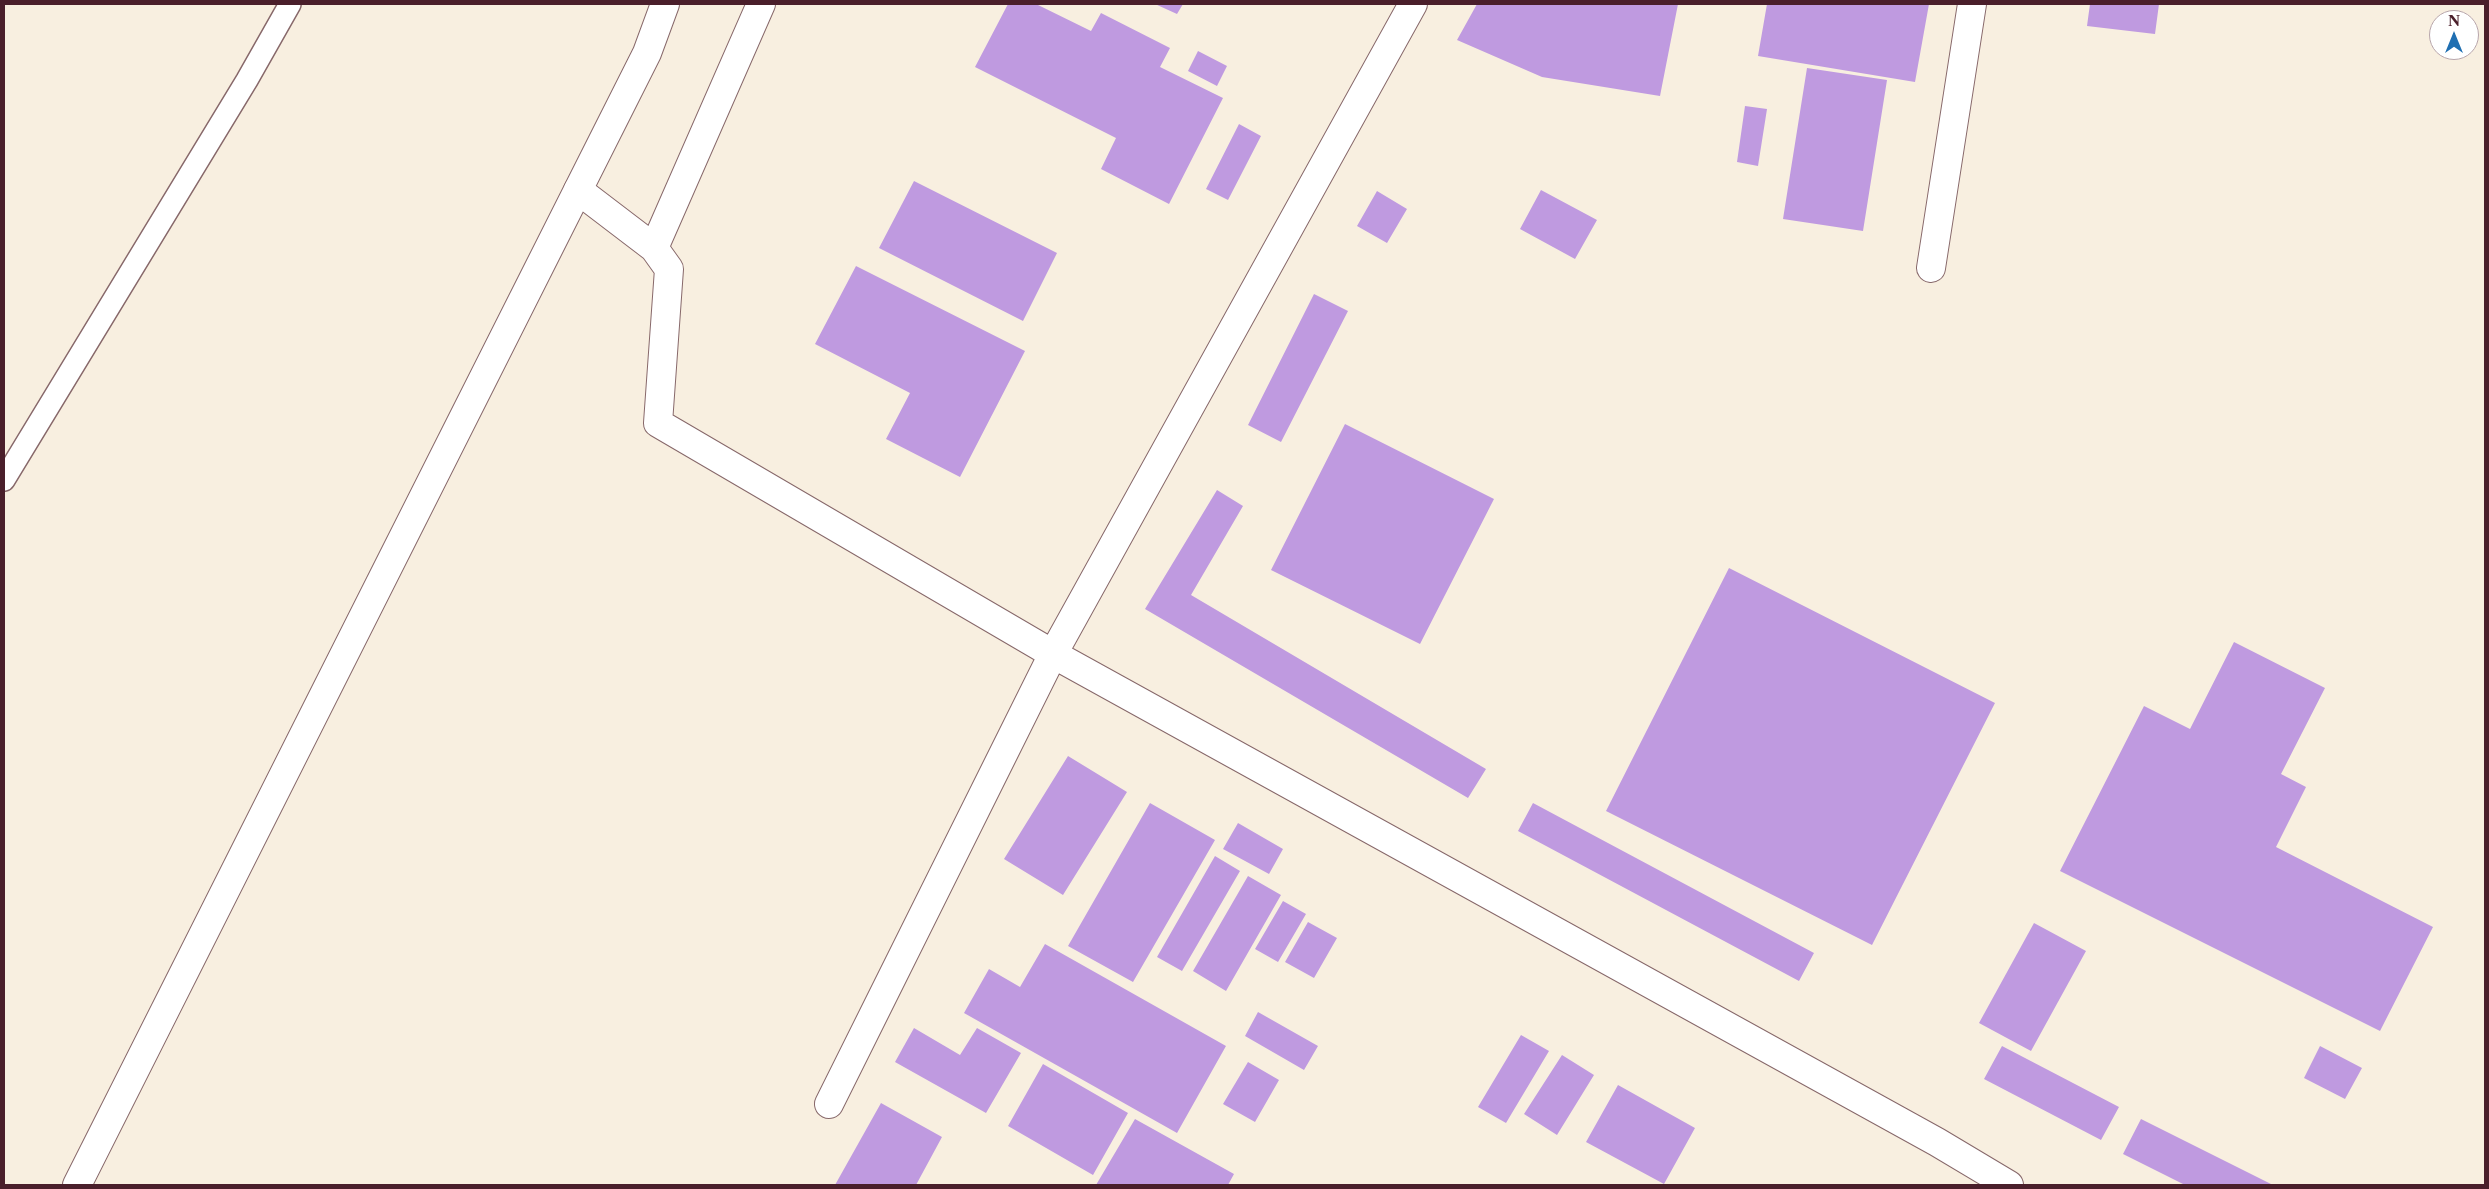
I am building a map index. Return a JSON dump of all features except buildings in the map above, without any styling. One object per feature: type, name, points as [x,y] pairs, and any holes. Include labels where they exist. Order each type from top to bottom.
[{"type":"street","points":[[77,1185],[647,53],[665,4]]},
{"type":"street","points":[[654,248],[761,4]]},
{"type":"street","points":[[829,1104],[1053,654],[1413,4]]},
{"type":"street","points":[[1931,268],[1972,4]]},
{"type":"street","points":[[578,190],[654,248],[669,269],[658,423],[1053,654],[1937,1142],[2009,1185]]},
{"type":"lane","points":[[4,480],[290,4]]}]
